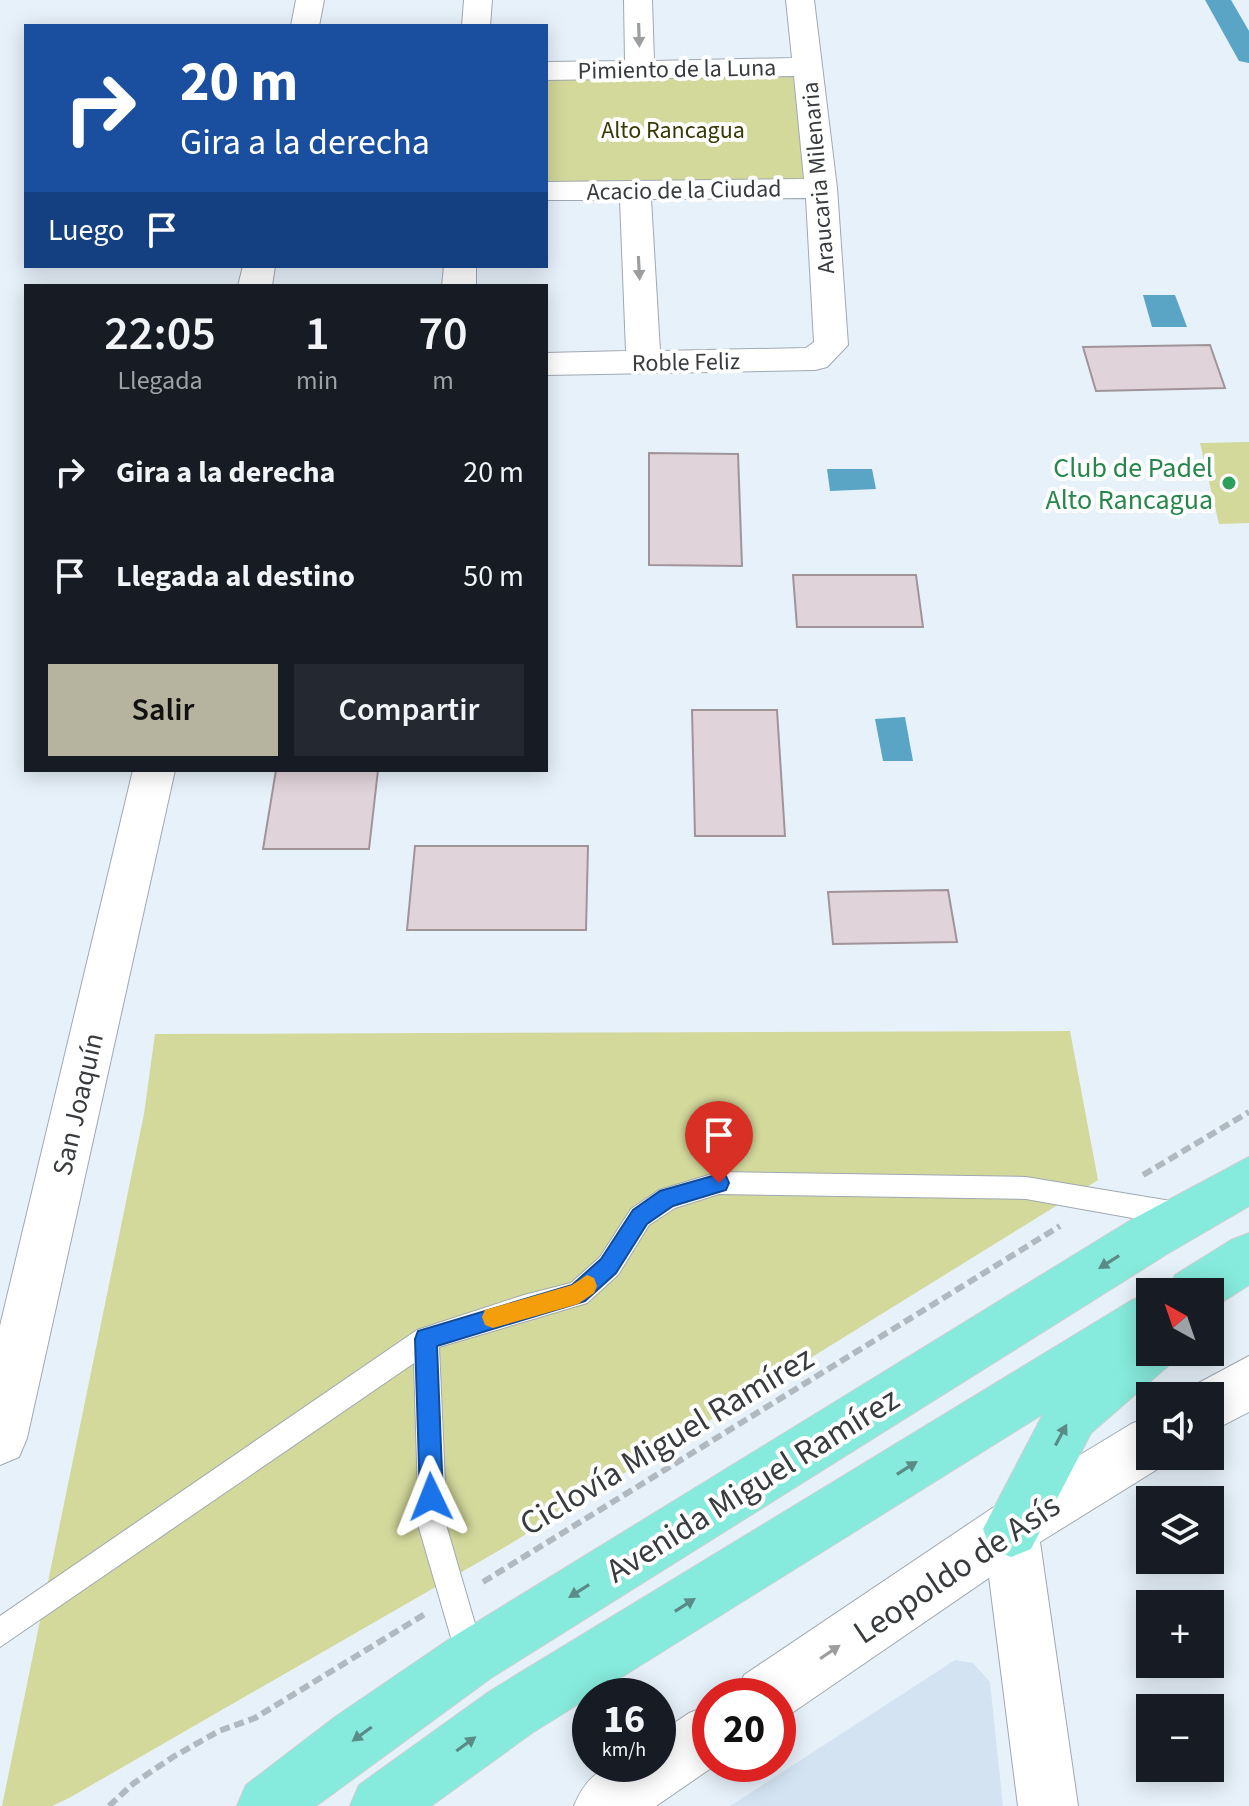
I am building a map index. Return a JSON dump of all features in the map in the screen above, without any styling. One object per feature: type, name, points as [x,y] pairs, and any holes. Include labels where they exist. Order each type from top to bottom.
[{"type":"main road","name":"Avenida Miguel Ramírez","points":[[267,1806],[356,1738],[471,1658],[1249,1180]]},
{"type":"main road","points":[[1218,1278],[1249,1260]]},
{"type":"main road","points":[[1224,1284],[1249,1260]]},
{"type":"main road","points":[[380,1806],[511,1712],[1136,1327]]},
{"type":"main road","points":[[1011,1529],[1072,1414],[1136,1360]]},
{"type":"street","points":[[305,24],[310,0]]},
{"type":"street","points":[[476,24],[478,0]]},
{"type":"street","points":[[638,0],[640,69]]},
{"type":"street","name":"Araucaria Milenaria","points":[[800,0],[821,188],[831,345],[824,353]]},
{"type":"street","name":"Pimiento de la Luna","points":[[548,71],[807,67]]},
{"type":"street","name":"Acacio de la Ciudad","points":[[548,191],[821,188]]},
{"type":"street","points":[[635,190],[644,362]]},
{"type":"street","name":"Roble Feliz","points":[[548,364],[815,359],[824,353]]},
{"type":"street","name":"San Joaquín","points":[[0,1438],[154,772]]},
{"type":"street","points":[[1224,1397],[1249,1382]]},
{"type":"street","name":"Leopoldo de Asís","points":[[792,1678],[1011,1529],[1136,1452]]},
{"type":"street","points":[[1011,1529],[1048,1806]]},
{"type":"street","points":[[604,1806],[692,1746]]},
{"type":"lane","points":[[0,1633],[426,1339],[578,1294],[609,1266],[640,1217],[668,1198],[719,1183],[1026,1188],[1186,1216]]},
{"type":"lane","points":[[426,1339],[433,1528],[471,1658]]},
{"type":"path","name":"Ciclovía Miguel Ramírez","points":[[109,1806],[134,1783],[173,1757],[219,1731],[255,1718],[1249,1112]]},
{"type":"shaded area","points":[[955,1660],[973,1663],[990,1682],[1003,1806],[730,1806],[767,1782],[796,1782],[796,1763]]},
{"type":"green space","name":"Alto Rancagua","points":[[793,75],[806,184],[548,186],[548,76]]},
{"type":"green space","name":"Club de Padel Alto Rancagua","points":[[1249,442],[1249,523],[1219,524],[1200,443]]},
{"type":"green space","points":[[1070,1031],[1098,1180],[505,1547],[69,1798],[52,1806],[2,1806],[144,1114],[155,1034]]},
{"type":"water","points":[[1143,295],[1175,295],[1187,327],[1152,327]]},
{"type":"water","points":[[827,469],[872,469],[876,489],[830,491]]},
{"type":"water","points":[[905,717],[913,761],[883,761],[875,719]]},
{"type":"building","points":[[1210,345],[1225,388],[1096,391],[1083,347]]},
{"type":"building","points":[[649,453],[738,454],[742,566],[649,565]]},
{"type":"building","points":[[793,575],[916,575],[923,627],[797,627]]},
{"type":"building","points":[[692,710],[777,710],[785,836],[695,836]]},
{"type":"building","points":[[276,772],[378,772],[369,849],[263,849]]},
{"type":"building","points":[[415,846],[588,846],[586,930],[407,930]]},
{"type":"building","points":[[948,890],[957,942],[833,944],[828,892]]},
{"type":"waterway","points":[[1218,0],[1249,55]]},
{"type":"slow traffic","points":[[493,1317],[578,1294],[587,1286]]},
{"type":"place","name":"Club de Padel Alto Rancagua","points":[[1229,483]]},
{"type":"route","points":[[431,1497],[426,1339],[524,1307],[578,1294],[609,1266],[640,1217],[668,1198],[719,1183]]}]
